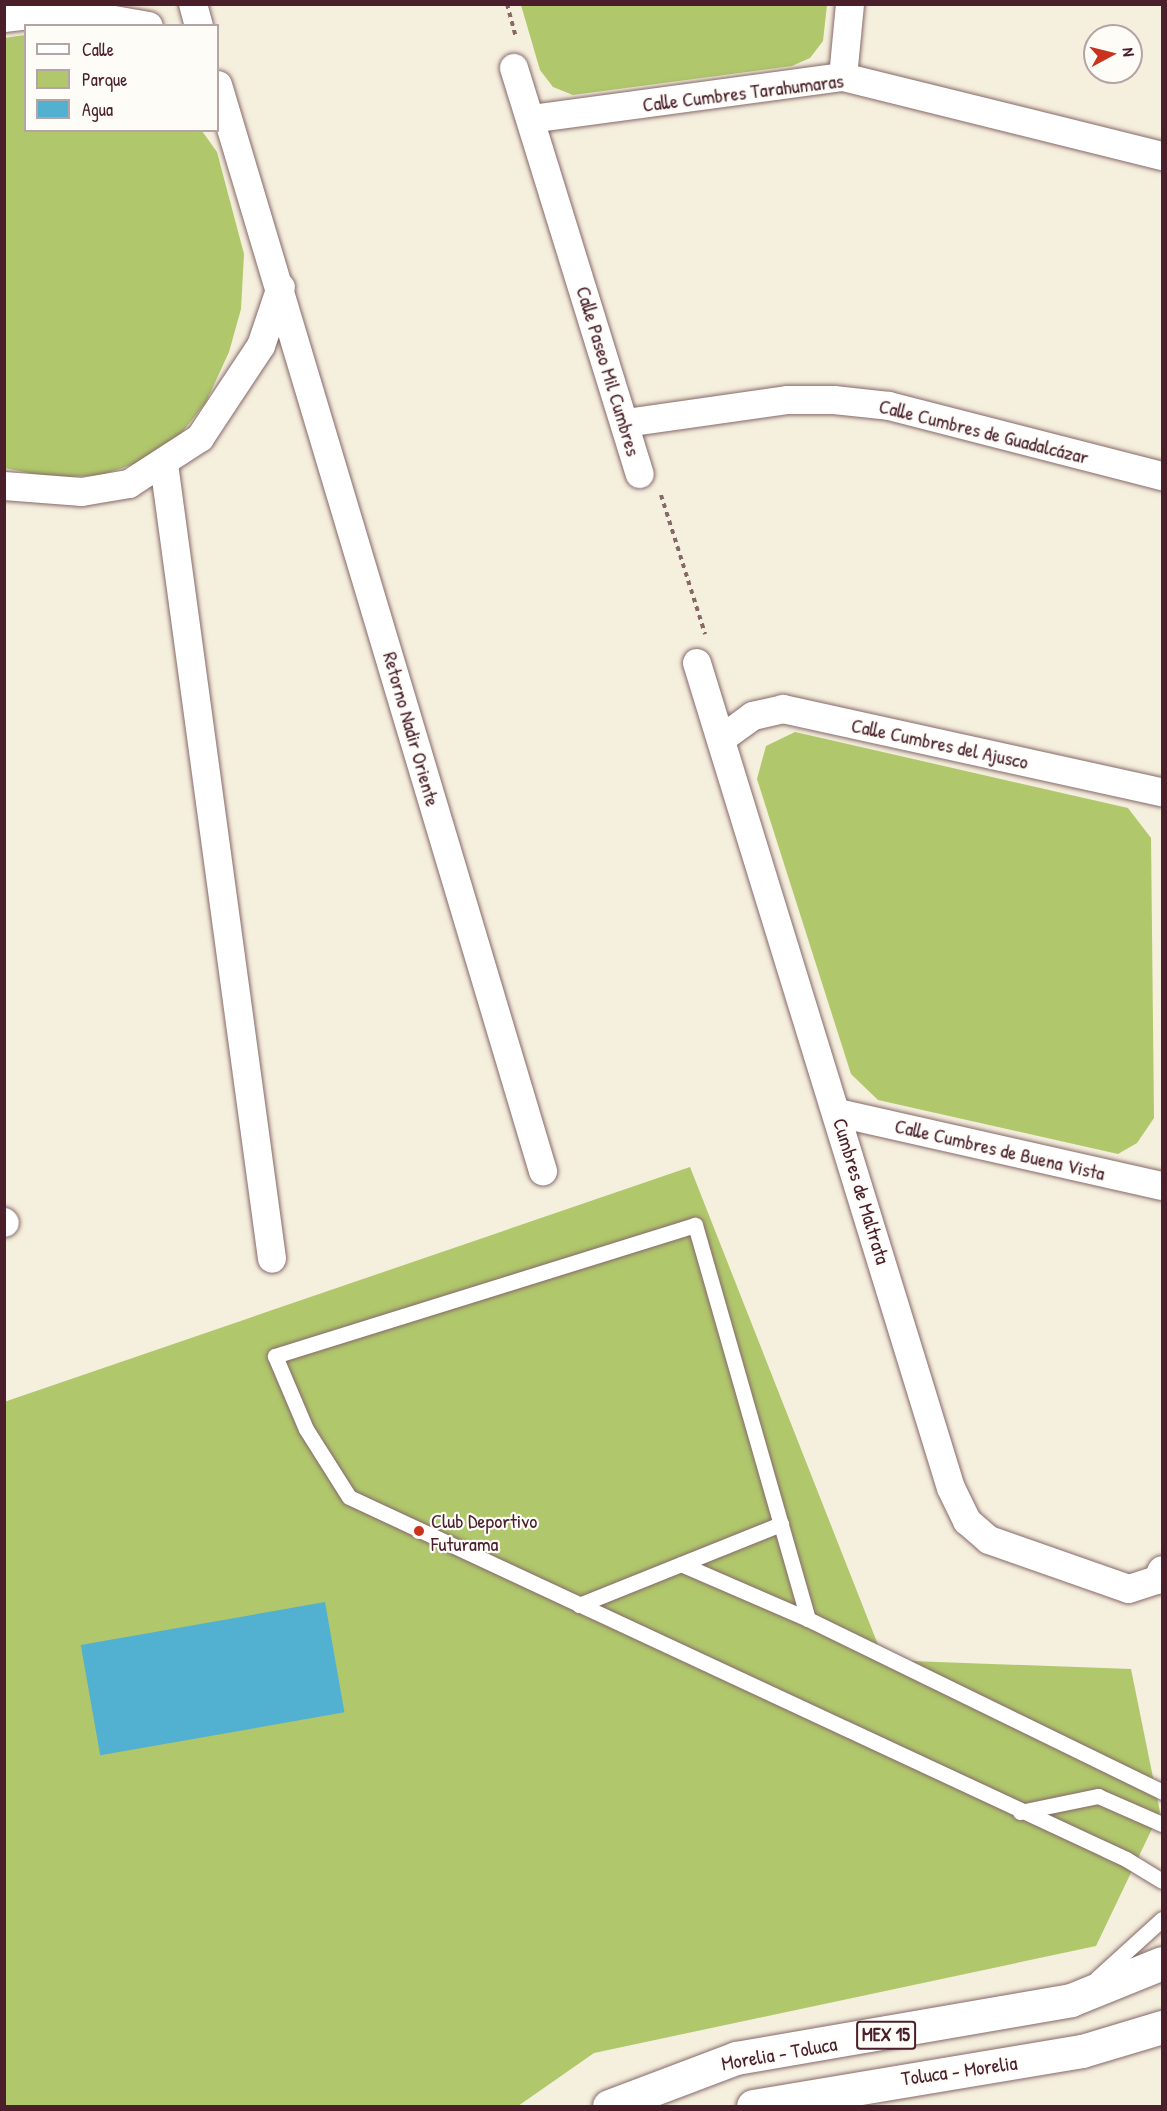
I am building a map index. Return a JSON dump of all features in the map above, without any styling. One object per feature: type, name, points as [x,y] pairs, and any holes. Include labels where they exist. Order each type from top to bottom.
[{"type":"main road","name":"Morelia - Toluca","points":[[609,2106],[736,2058],[1071,2000],[1162,1964]]},
{"type":"main road","name":"Toluca - Morelia","points":[[753,2106],[1082,2051],[1162,2028]]},
{"type":"street","points":[[193,4],[198,24]]},
{"type":"street","points":[[843,76],[850,4]]},
{"type":"street","points":[[4,18],[63,11],[138,24]]},
{"type":"street","name":"Calle Paseo Mil Cumbres","points":[[514,68],[640,474]]},
{"type":"street","name":"Calle Cumbres Tarahumaras","points":[[531,118],[843,76],[1162,156]]},
{"type":"street","name":"Retorno Nadir Oriente","points":[[219,88],[281,287],[543,1171]]},
{"type":"street","points":[[4,486],[82,492],[129,484],[164,464],[200,438],[249,365],[261,346],[281,287]]},
{"type":"street","name":"Calle Cumbres de Guadalcázar","points":[[626,423],[788,400],[845,401],[889,405],[1162,476]]},
{"type":"street","points":[[164,464],[272,1259]]},
{"type":"street","name":"Cumbres de Maltrata","points":[[697,663],[724,737],[951,1488],[967,1521],[989,1540],[1129,1589],[1160,1575]]},
{"type":"street","name":"Calle Cumbres del Ajusco","points":[[724,737],[753,716],[783,709],[1162,792]]},
{"type":"street","name":"Calle Cumbres de Buena Vista","points":[[838,1113],[1162,1186]]},
{"type":"lane","points":[[808,1619],[695,1225],[275,1356],[306,1429],[349,1497],[1162,1881]]},
{"type":"lane","points":[[579,1605],[781,1524]]},
{"type":"lane","points":[[681,1564],[808,1619],[1162,1792]]},
{"type":"lane","points":[[1020,1812],[1098,1796],[1162,1824]]},
{"type":"lane","points":[[1071,2000],[1162,1925],[1162,1919]]},
{"type":"path","name":"Calle Paseo Mil Cumbres","points":[[640,474],[659,488],[708,643],[697,663]]},
{"type":"green space","points":[[521,4],[827,5],[823,41],[810,58],[792,66],[573,95],[553,87],[540,70]]},
{"type":"green space","points":[[24,35],[24,132],[203,132],[217,152],[244,254],[241,309],[229,352],[206,402],[180,435],[143,461],[101,475],[53,478],[5,468],[4,38]]},
{"type":"green space","points":[[795,732],[1128,808],[1151,838],[1154,1118],[1137,1143],[1118,1154],[878,1100],[851,1074],[757,779],[766,746]]},
{"type":"green space","name":"Club Deportivo Futurama","points":[[690,1167],[884,1660],[1131,1669],[1160,1812],[1096,1946],[594,2053],[518,2106],[5,2106],[4,1402]]},
{"type":"water","points":[[325,1602],[344,1712],[100,1755],[81,1645]]},
{"type":"place","name":"Club Deportivo Futurama","points":[[419,1531]]}]
